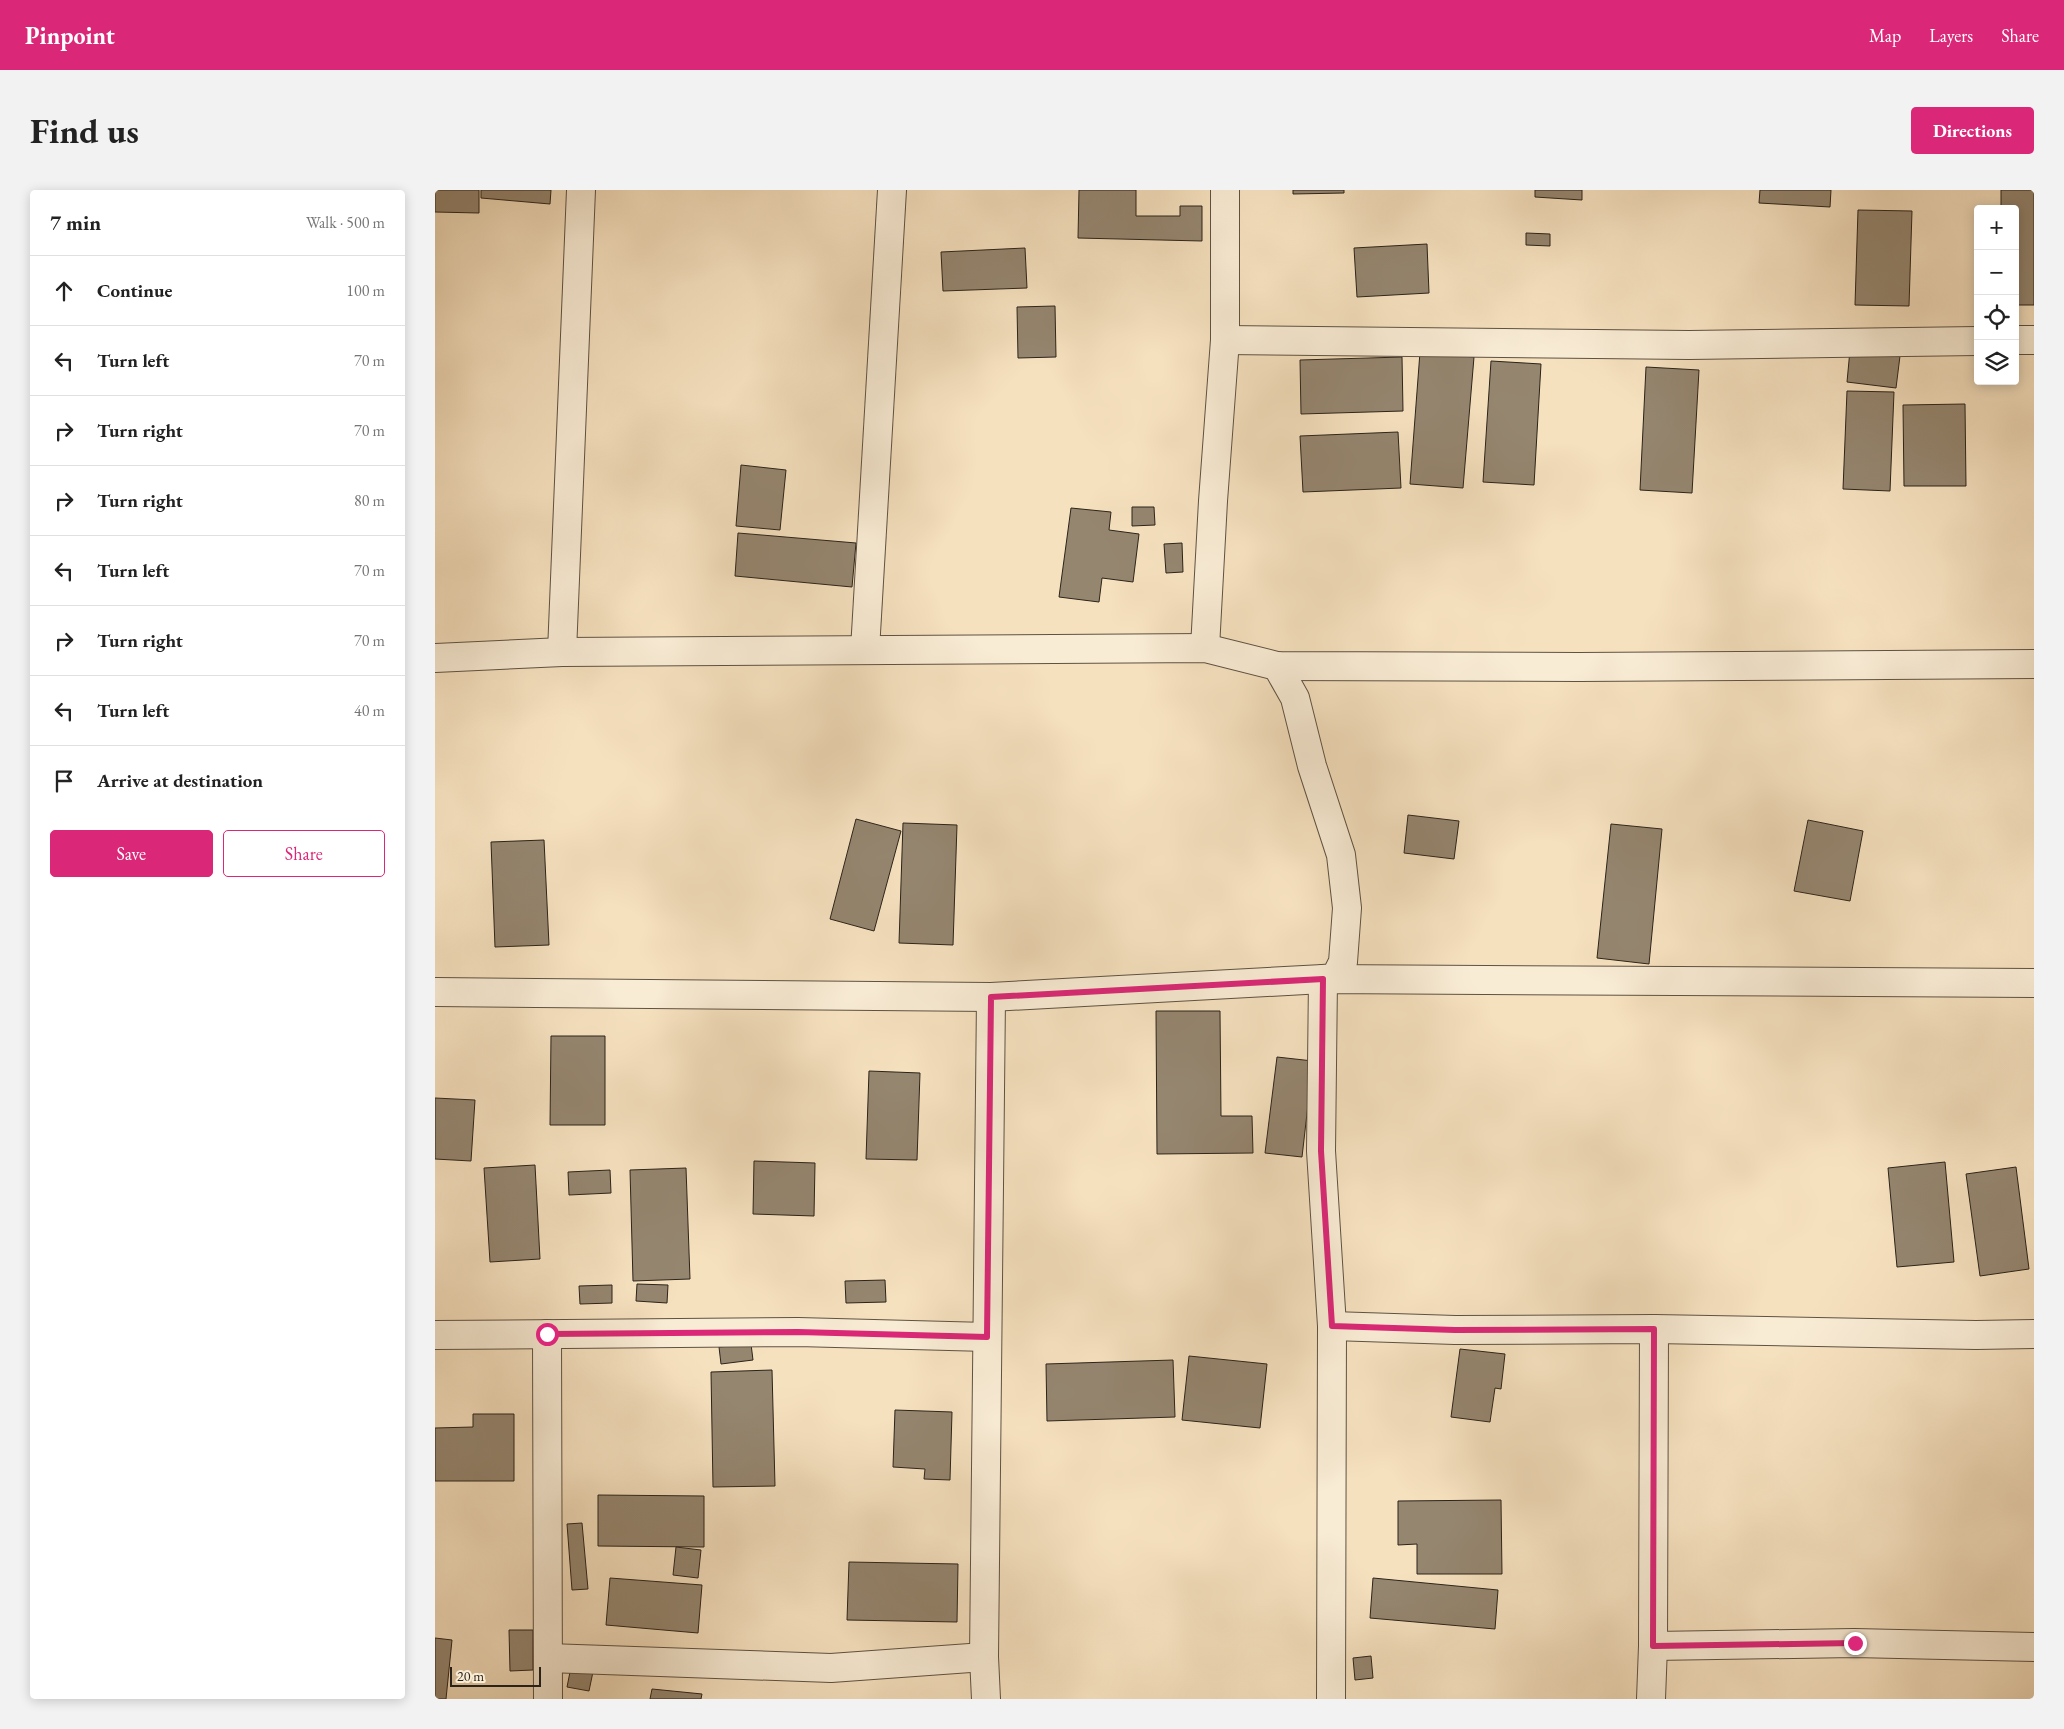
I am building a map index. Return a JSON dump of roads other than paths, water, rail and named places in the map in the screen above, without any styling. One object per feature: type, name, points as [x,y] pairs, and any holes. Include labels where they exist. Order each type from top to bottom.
[{"type":"street","points":[[562,652],[581,190]]},
{"type":"street","points":[[865,650],[893,190]]},
{"type":"street","points":[[1205,648],[1213,500],[1225,340],[1225,190]]},
{"type":"street","points":[[1225,340],[1689,345],[1974,341]]},
{"type":"street","points":[[2019,340],[2034,340]]},
{"type":"street","points":[[435,658],[562,652],[1205,648],[1277,666],[1579,667],[2034,664]]},
{"type":"street","points":[[435,992],[991,997],[1335,978],[1343,962],[1347,908],[1341,855],[1312,766],[1295,698],[1277,666]]},
{"type":"street","points":[[1323,979],[2034,983]]},
{"type":"street","points":[[1323,979],[1321,1151],[1332,1326],[1331,1699]]},
{"type":"street","points":[[986,1699],[984,1657],[991,997]]},
{"type":"street","points":[[1332,1326],[1455,1330],[1654,1329],[1966,1335],[2034,1334]]},
{"type":"street","points":[[1651,1699],[1653,1646],[1654,1329]]},
{"type":"street","points":[[435,1335],[798,1332],[987,1337]]},
{"type":"street","points":[[547,1334],[548,1699]]},
{"type":"street","points":[[1653,1646],[1855,1643],[2034,1647]]},
{"type":"street","points":[[548,1658],[831,1668],[984,1657]]}]
